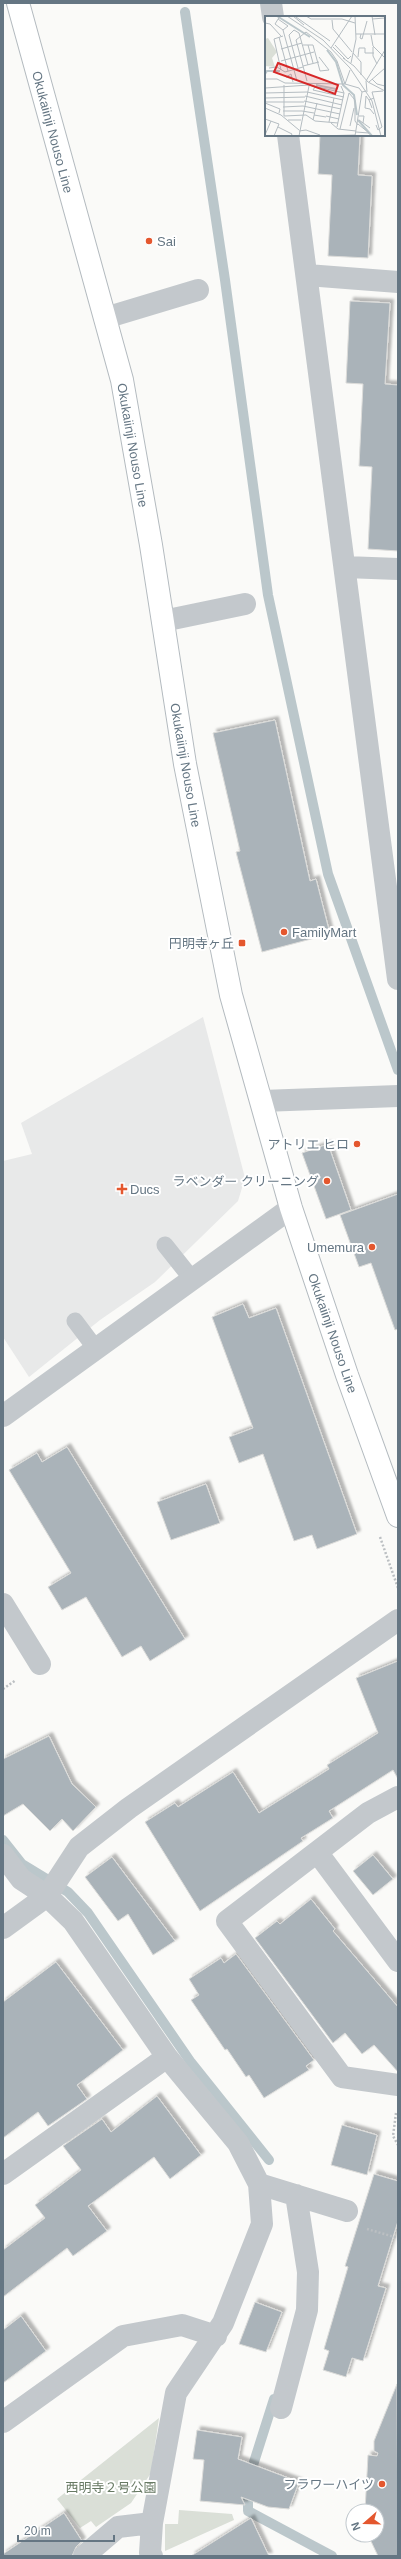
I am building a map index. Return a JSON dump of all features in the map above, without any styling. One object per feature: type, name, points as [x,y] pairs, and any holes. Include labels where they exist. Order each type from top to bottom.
[{"type":"main road","name":"Okukaiinji Nouso Line","points":[[18,3],[122,380],[163,621],[184,764],[230,987],[291,1208],[347,1375],[398,1514]]},
{"type":"street","points":[[271,3],[273,16]]},
{"type":"street","points":[[288,136],[344,567],[390,857],[398,980]]},
{"type":"street","points":[[307,275],[398,282]]},
{"type":"street","points":[[105,318],[198,290]]},
{"type":"street","points":[[344,567],[398,570]]},
{"type":"street","points":[[163,621],[245,604]]},
{"type":"street","points":[[262,1101],[398,1096]]},
{"type":"street","points":[[3,1416],[291,1208]]},
{"type":"street","points":[[3,1604],[40,1664]]},
{"type":"street","points":[[3,1928],[47,1896],[79,1847],[129,1808],[398,1620]]},
{"type":"street","points":[[397,2095],[342,2077],[227,1921],[368,1813],[398,1797]]},
{"type":"street","points":[[316,1852],[398,1961]]},
{"type":"street","points":[[3,1855],[21,1879],[47,1896],[73,1921],[167,2057],[238,2143],[259,2184],[262,2224],[224,2323],[176,2393],[152,2522],[150,2553],[152,2556]]},
{"type":"street","points":[[3,2174],[167,2057]]},
{"type":"street","points":[[259,2184],[346,2211]]},
{"type":"street","points":[[281,2408],[307,2310],[308,2272],[296,2195]]},
{"type":"street","points":[[3,2422],[122,2336],[182,2325],[216,2336]]},
{"type":"street","points":[[84,2556],[118,2527],[152,2522]]},
{"type":"lane","points":[[164,1245],[192,1279]]},
{"type":"lane","points":[[75,1321],[96,1349]]},
{"type":"path","points":[[397,2095],[393,2136],[398,2145]]},
{"type":"shaded area","name":"Ducs","points":[[203,1017],[245,1178],[238,1201],[155,1282],[100,1320],[29,1377],[3,1337],[3,1161],[32,1154],[21,1123]]},
{"type":"green space","name":"西明寺２号公園","points":[[159,2418],[151,2473],[131,2503],[96,2527],[91,2521],[80,2528],[57,2499]]},
{"type":"green space","points":[[179,2510],[232,2514],[234,2520],[165,2551],[165,2524],[178,2524]]},
{"type":"building","points":[[320,136],[360,136],[358,175],[372,176],[368,258],[328,256],[332,175],[318,174]]},
{"type":"building","points":[[350,301],[390,303],[385,384],[398,385],[398,551],[368,549],[372,467],[359,466],[363,384],[346,383]]},
{"type":"building","points":[[275,720],[310,881],[316,879],[330,934],[262,952],[236,852],[240,851],[213,733]]},
{"type":"building","name":"ラベンダー クリーニング","points":[[328,1144],[351,1210],[326,1219],[302,1153]]},
{"type":"building","points":[[398,1194],[398,1329],[395,1330],[371,1263],[359,1267],[340,1215]]},
{"type":"building","points":[[243,1304],[249,1318],[276,1308],[357,1534],[317,1549],[312,1535],[294,1541],[263,1454],[239,1463],[229,1437],[253,1428],[212,1317]]},
{"type":"building","points":[[67,1447],[185,1639],[150,1661],[141,1646],[122,1657],[86,1597],[62,1610],[48,1587],[71,1573],[9,1470],[37,1453],[42,1462]]},
{"type":"building","points":[[206,1484],[220,1523],[171,1540],[157,1502]]},
{"type":"building","points":[[398,1661],[398,1779],[393,1770],[329,1811],[333,1818],[301,1838],[303,1841],[200,1911],[145,1822],[175,1803],[178,1807],[233,1772],[259,1813],[329,1769],[327,1765],[378,1733],[356,1678]]},
{"type":"building","points":[[49,1736],[72,1784],[96,1807],[73,1831],[62,1819],[50,1831],[23,1804],[3,1816],[3,1759]]},
{"type":"building","points":[[373,1855],[393,1879],[373,1895],[353,1871]]},
{"type":"building","points":[[112,1857],[175,1941],[153,1955],[128,1914],[118,1921],[85,1877]]},
{"type":"building","points":[[311,1899],[335,1929],[333,1931],[398,2007],[398,2072],[374,2045],[362,2054],[345,2033],[333,2043],[255,1938],[277,1921],[280,1924]]},
{"type":"building","points":[[236,1954],[314,2060],[306,2066],[309,2070],[264,2098],[249,2075],[246,2077],[227,2049],[225,2050],[191,2000],[199,1995],[189,1979],[221,1958],[224,1963]]},
{"type":"building","points":[[56,1962],[123,2050],[77,2085],[87,2099],[48,2126],[38,2112],[3,2138],[3,2002]]},
{"type":"building","points":[[157,2096],[201,2155],[170,2179],[154,2157],[88,2206],[107,2231],[73,2256],[67,2248],[3,2297],[3,2250],[45,2218],[35,2205],[81,2170],[63,2146],[102,2119],[111,2132]]},
{"type":"building","points":[[342,2125],[377,2135],[367,2175],[331,2165]]},
{"type":"building","points":[[374,2174],[398,2181],[398,2221],[378,2286],[386,2288],[363,2361],[352,2358],[346,2377],[323,2370],[329,2351],[324,2349],[348,2267],[345,2266]]},
{"type":"building","points":[[255,2302],[282,2312],[266,2352],[239,2344]]},
{"type":"building","points":[[21,2316],[46,2351],[3,2383],[3,2330]]},
{"type":"building","name":"フラワーハイツ","points":[[397,2384],[398,2556],[378,2556],[372,2543],[385,2543],[385,2503],[365,2503],[368,2455],[377,2456],[378,2453],[374,2451],[374,2441]]},
{"type":"building","points":[[197,2430],[242,2437],[238,2459],[299,2482],[289,2509],[268,2507],[241,2497],[245,2505],[200,2501],[204,2460],[193,2459]]},
{"type":"building","points":[[64,2513],[82,2541],[76,2547],[72,2556],[3,2556],[3,2554]]},
{"type":"building","points":[[251,2518],[269,2556],[191,2556]]},
{"type":"waterway","points":[[185,12],[225,280],[268,595],[328,874],[398,1070]]},
{"type":"waterway","points":[[3,1840],[22,1864],[68,1892],[88,1913],[190,2061],[269,2160]]},
{"type":"waterway","points":[[274,2399],[248,2481],[248,2511],[332,2556]]},
{"type":"place","name":"Sai","points":[[149,241]]},
{"type":"place","name":"FamilyMart","points":[[284,932]]},
{"type":"place","name":"円明寺ヶ丘","points":[[242,943]]},
{"type":"place","name":"アトリエ ヒロ","points":[[357,1144]]},
{"type":"place","name":"ラベンダー クリーニング","points":[[327,1181]]},
{"type":"place","name":"Ducs","points":[[122,1189]]},
{"type":"place","name":"Umemura","points":[[372,1247]]},
{"type":"place","name":"フラワーハイツ","points":[[382,2484]]}]
